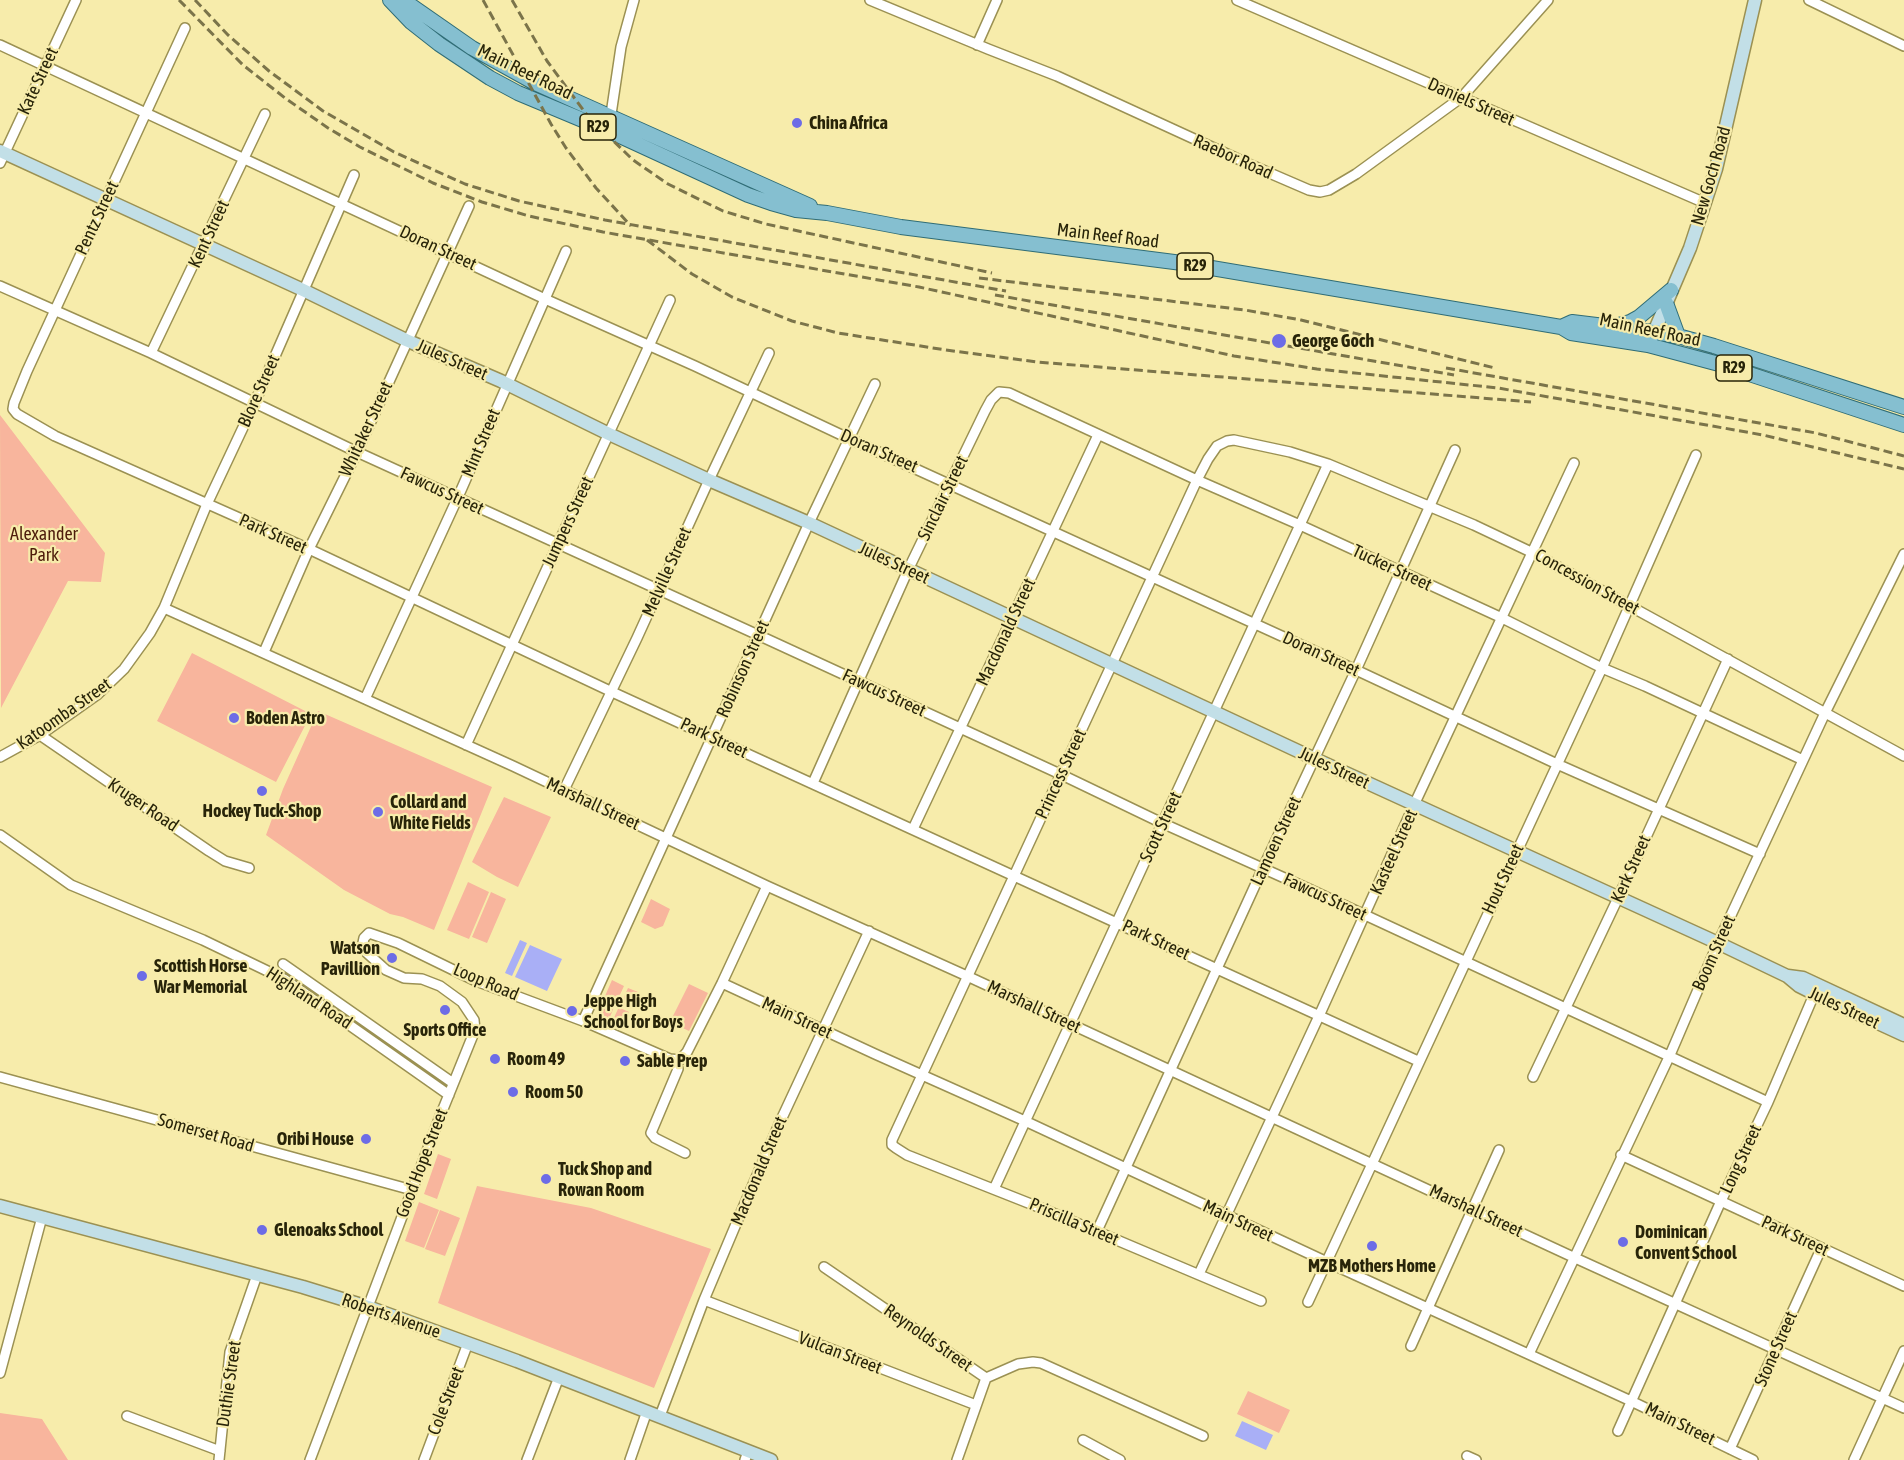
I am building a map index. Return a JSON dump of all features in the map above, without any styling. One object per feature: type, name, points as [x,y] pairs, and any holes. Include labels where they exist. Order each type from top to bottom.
[{"type":"main road","name":"Main Reef Road","points":[[390,0],[411,22],[468,65],[518,93],[748,195],[796,210],[827,213],[924,230],[1182,263],[1561,327],[1571,333],[1648,345],[1758,375],[1904,425]]},
{"type":"main road","name":"Main Reef Road","points":[[403,0],[472,48],[533,82],[827,213]]},
{"type":"main road","name":"New Goch Road","points":[[1648,345],[1690,248],[1705,203],[1718,160],[1755,0]]},
{"type":"main road","points":[[556,109],[560,94]]},
{"type":"main road","name":"Jules Street","points":[[2,156],[204,245],[1787,976],[1803,978],[1817,990],[1904,1035]]},
{"type":"main road","points":[[1610,327],[1630,322],[1668,297],[1678,336]]},
{"type":"main road","name":"Main Reef Road","points":[[1561,327],[1572,322],[1678,336],[1904,407]]},
{"type":"main road","name":"Jules Street","points":[[1817,990],[1904,1025]]},
{"type":"main road","name":"Roberts Avenue","points":[[0,1206],[368,1307],[660,1416],[746,1456],[771,1460]]},
{"type":"street","name":"Kate Street","points":[[2,156],[76,0]]},
{"type":"street","points":[[609,132],[621,46],[634,0]]},
{"type":"street","name":"Raebor Road","points":[[870,0],[1057,76],[1251,165],[1309,190],[1320,192],[1329,190],[1356,174],[1462,98],[1547,0]]},
{"type":"street","points":[[976,45],[997,0]]},
{"type":"street","name":"Daniels Street","points":[[1238,0],[1705,203]]},
{"type":"street","points":[[1809,0],[1904,46]]},
{"type":"street","name":"Pentz Street","points":[[13,409],[16,395],[185,28]]},
{"type":"street","name":"Doran Street","points":[[0,45],[545,299],[650,345],[1557,764],[1760,855]]},
{"type":"street","name":"Kent Street","points":[[151,353],[265,114]]},
{"type":"street","name":"Blore Street","points":[[164,608],[207,504],[255,402],[354,175]]},
{"type":"street","name":"Whitaker Street","points":[[264,652],[309,549],[357,452],[406,340],[469,206]]},
{"type":"street","name":"Mint Street","points":[[365,699],[458,497],[566,251]]},
{"type":"street","name":"Fawcus Street","points":[[0,286],[151,353],[357,452],[758,634],[1060,774],[1162,824],[1263,868],[1768,1102]]},
{"type":"street","name":"Jumpers Street","points":[[466,745],[670,300]]},
{"type":"street","name":"Melville Street","points":[[564,790],[769,353]]},
{"type":"street","name":"Robinson Street","points":[[584,1021],[758,634],[875,384]]},
{"type":"street","name":"Tucker Street","points":[[985,411],[995,394],[1003,392],[1024,400],[1502,618],[1602,668],[1803,760]]},
{"type":"street","name":"Park Street","points":[[13,409],[21,418],[55,436],[309,549],[610,691],[1418,1061]]},
{"type":"street","name":"Sinclair Street","points":[[813,783],[908,570],[985,411]]},
{"type":"street","name":"Macdonald Street","points":[[913,829],[1098,435]]},
{"type":"street","name":"Princess Street","points":[[892,1140],[1197,480],[1213,451],[1222,442],[1234,440],[1254,444]]},
{"type":"street","name":"Concession Street","points":[[1254,444],[1328,464],[1430,506],[1532,552],[1904,756]]},
{"type":"street","name":"Lamoen Street","points":[[1097,1231],[1455,450]]},
{"type":"street","name":"Hout Street","points":[[1308,1302],[1602,668],[1696,455]]},
{"type":"street","name":"Kasteel Street","points":[[1199,1274],[1574,462]]},
{"type":"street","name":"Scott Street","points":[[994,1189],[1328,464]]},
{"type":"street","name":"Boom Street","points":[[1529,1354],[1670,1055],[1718,943],[1825,713],[1904,554]]},
{"type":"street","name":"Marshall Street","points":[[164,608],[1904,1408]]},
{"type":"street","name":"Katoomba Street","points":[[0,757],[40,735],[114,680],[139,650],[164,608]]},
{"type":"street","name":"Kerk Street","points":[[1533,1077],[1728,659]]},
{"type":"street","name":"Kruger Road","points":[[40,735],[209,851],[225,861],[249,868]]},
{"type":"street","name":"Highland Road","points":[[0,835],[71,885],[213,945],[284,978],[449,1095]]},
{"type":"street","points":[[686,1153],[655,1138],[651,1133],[678,1069],[675,1060],[682,1059],[687,1052],[767,886]]},
{"type":"street","name":"Macdonald Street","points":[[660,1416],[704,1300],[781,1120],[869,931]]},
{"type":"street","name":"Loop Road","points":[[474,1036],[476,1026],[474,1020],[462,1002],[440,986],[422,979],[404,978],[386,970],[363,948],[367,935],[375,934],[398,943],[476,981],[584,1021],[675,1060]]},
{"type":"street","name":"Highland Road","points":[[284,964],[453,1083]]},
{"type":"street","name":"Main Street","points":[[722,983],[1631,1401],[1754,1460]]},
{"type":"street","name":"Long Street","points":[[1618,1431],[1817,990]]},
{"type":"street","name":"Good Hope Street","points":[[310,1460],[453,1083],[474,1036]]},
{"type":"street","name":"Somerset Road","points":[[0,1077],[412,1190]]},
{"type":"street","name":"Priscilla Street","points":[[892,1140],[892,1145],[907,1155],[1097,1231],[1261,1301]]},
{"type":"street","points":[[1411,1346],[1499,1150]]},
{"type":"street","name":"Park Street","points":[[1621,1155],[1904,1286]]},
{"type":"street","points":[[0,1373],[42,1217]]},
{"type":"street","name":"Stone Street","points":[[1730,1449],[1821,1249]]},
{"type":"street","name":"Reynolds Street","points":[[824,1267],[986,1378],[1018,1364],[1041,1363],[1203,1436]]},
{"type":"street","name":"Duthie Street","points":[[220,1455],[230,1352],[257,1275]]},
{"type":"street","name":"Vulcan Street","points":[[704,1300],[976,1405]]},
{"type":"street","name":"Cole Street","points":[[424,1460],[468,1343]]},
{"type":"street","points":[[1854,1460],[1904,1351]]},
{"type":"street","points":[[526,1460],[559,1377]]},
{"type":"street","points":[[957,1460],[986,1378]]},
{"type":"street","points":[[630,1460],[647,1412]]},
{"type":"street","points":[[127,1416],[220,1455]]},
{"type":"street","points":[[1083,1440],[1120,1460]]},
{"type":"green space","name":"Alexander Park","points":[[0,415],[105,553],[101,582],[68,581],[1,708]]},
{"type":"green space","name":"Boden Astro","points":[[192,653],[311,714],[276,782],[157,721]]},
{"type":"green space","name":"Collard and White Fields","points":[[318,711],[492,787],[434,930],[390,914],[344,890],[266,835],[283,789]]},
{"type":"green space","points":[[504,797],[551,817],[518,887],[472,862]]},
{"type":"green space","points":[[468,882],[489,892],[469,939],[447,930]]},
{"type":"green space","points":[[491,892],[506,899],[487,943],[472,937]]},
{"type":"green space","points":[[651,899],[670,909],[663,926],[655,929],[641,922]]},
{"type":"green space","points":[[612,980],[624,986],[617,1001],[605,996]]},
{"type":"green space","points":[[689,984],[708,993],[689,1031],[670,1022]]},
{"type":"green space","points":[[628,988],[638,992],[630,1008],[621,1003]]},
{"type":"green space","points":[[603,1001],[614,1007],[608,1022],[596,1017]]},
{"type":"green space","points":[[620,1008],[629,1012],[622,1028],[611,1024]]},
{"type":"green space","points":[[438,1154],[451,1159],[437,1199],[424,1194]]},
{"type":"green space","points":[[477,1186],[591,1208],[711,1249],[654,1388],[438,1303]]},
{"type":"green space","points":[[419,1202],[439,1210],[424,1248],[405,1241]]},
{"type":"green space","points":[[440,1210],[460,1218],[445,1256],[425,1249]]},
{"type":"green space","points":[[1248,1391],[1290,1410],[1279,1433],[1237,1414]]},
{"type":"green space","points":[[0,1413],[42,1419],[68,1460],[0,1460]]},
{"type":"water","points":[[520,940],[527,943],[512,976],[505,973]]},
{"type":"water","points":[[530,945],[562,959],[547,991],[515,977]]},
{"type":"water","points":[[1242,1421],[1273,1435],[1266,1450],[1235,1436]]},
{"type":"railway","points":[[179,0],[243,65],[328,128],[360,147],[433,183],[482,202],[529,216],[603,232],[919,287],[1234,356],[1317,369],[1498,388],[1763,435],[1904,469]]},
{"type":"railway","points":[[195,0],[228,35],[269,71],[323,111],[394,152],[465,184],[519,201],[605,220],[1006,291]]},
{"type":"railway","points":[[483,0],[566,148],[596,188],[631,226]]},
{"type":"railway","points":[[512,0],[547,61],[587,115],[633,160],[668,184],[723,211],[766,224],[992,273]]},
{"type":"railway","points":[[647,240],[692,274],[732,297],[792,321],[838,333],[1037,362],[1531,402]]},
{"type":"railway","points":[[979,278],[1245,310],[1301,320],[1495,368]]},
{"type":"railway","points":[[995,295],[1454,375]]},
{"type":"railway","points":[[1446,368],[1816,433],[1904,456]]},
{"type":"place","name":"China Africa","points":[[797,123]]},
{"type":"place","name":"George Goch","points":[[1279,341]]},
{"type":"place","name":"Boden Astro","points":[[234,718]]},
{"type":"place","name":"Hockey Tuck-Shop","points":[[262,791]]},
{"type":"place","name":"Collard and White Fields","points":[[378,812]]},
{"type":"place","name":"Watson Pavillion","points":[[392,958]]},
{"type":"place","name":"Scottish Horse War Memorial","points":[[142,976]]},
{"type":"place","name":"Sports Office","points":[[445,1010]]},
{"type":"place","name":"Jeppe High School for Boys","points":[[572,1011]]},
{"type":"place","name":"Room 49","points":[[495,1059]]},
{"type":"place","name":"Sable Prep","points":[[625,1061]]},
{"type":"place","name":"Room 50","points":[[513,1092]]},
{"type":"place","name":"Oribi House","points":[[366,1139]]},
{"type":"place","name":"Tuck Shop and Rowan Room","points":[[546,1179]]},
{"type":"place","name":"Glenoaks School","points":[[262,1230]]},
{"type":"place","name":"Dominican Convent School","points":[[1623,1242]]},
{"type":"place","name":"MZB Mothers Home","points":[[1372,1246]]}]
